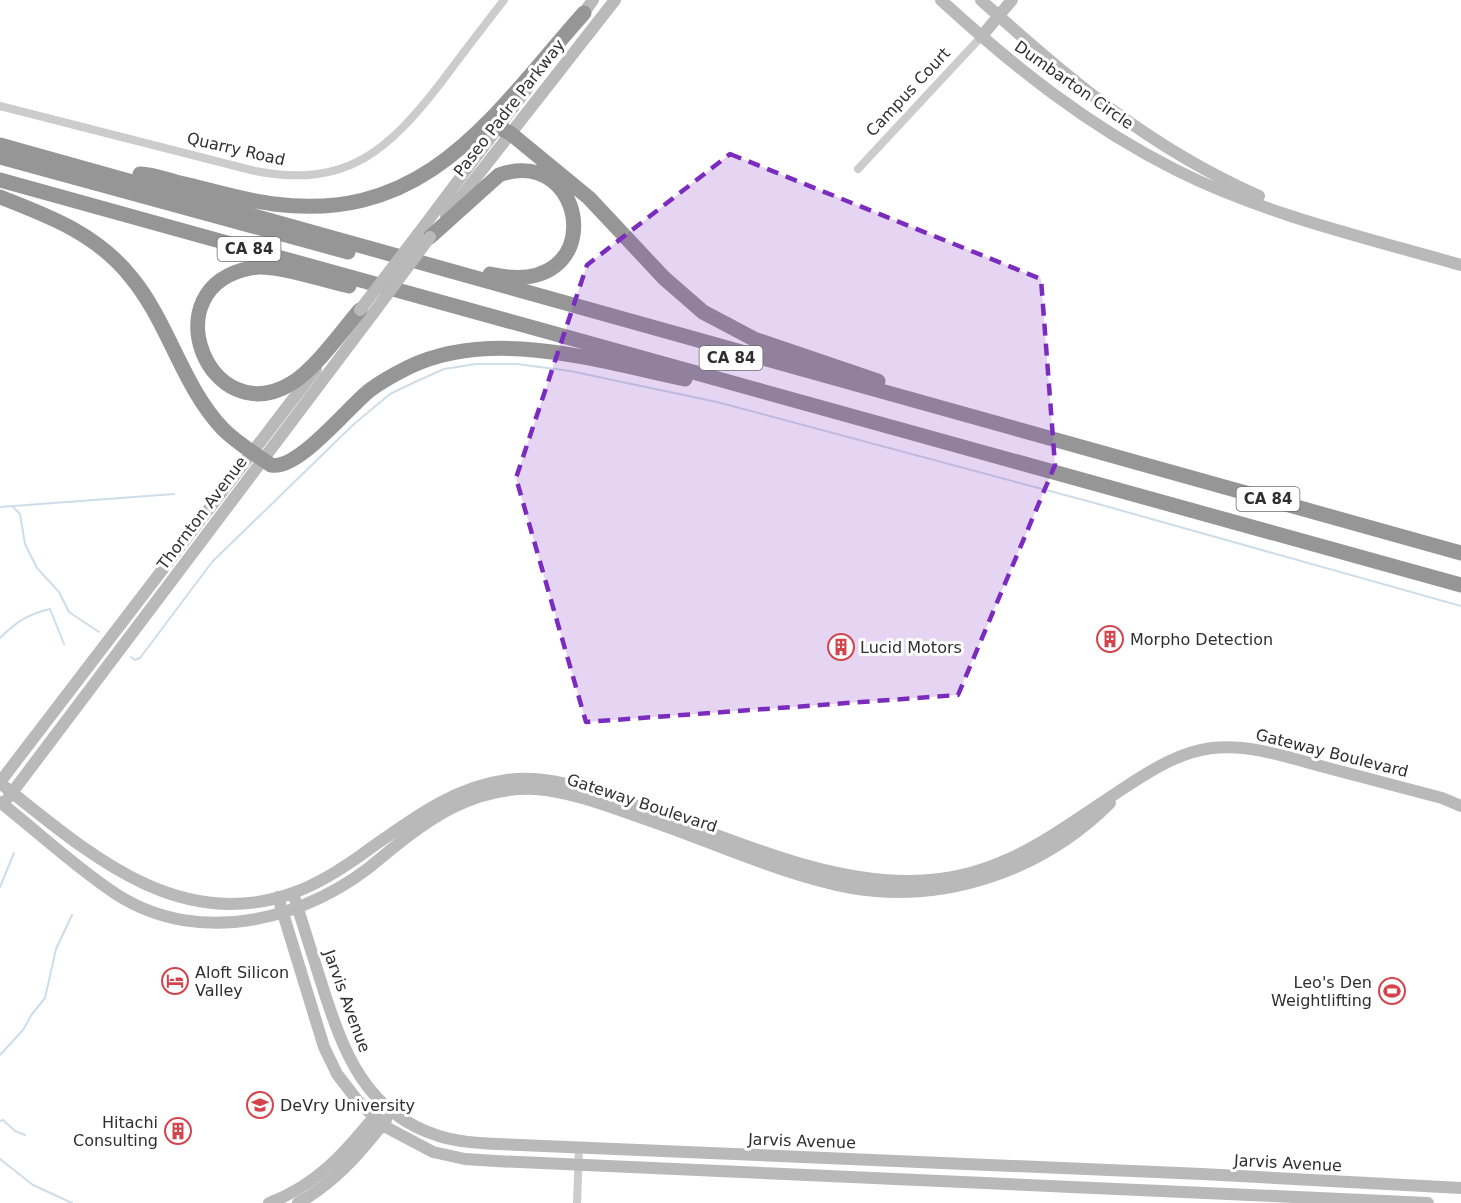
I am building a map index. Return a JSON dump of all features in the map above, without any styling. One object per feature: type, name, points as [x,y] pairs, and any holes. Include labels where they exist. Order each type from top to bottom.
[{"type":"highway","points":[[110,174],[144,174],[271,204],[296,207],[343,205],[386,194],[425,176],[457,153],[584,13]]},
{"type":"highway","points":[[504,130],[589,198],[664,278],[703,312],[754,339],[882,383],[920,403]]},
{"type":"highway","name":"CA 84","points":[[0,145],[1461,554]]},
{"type":"highway","name":"CA 84","points":[[0,157],[1461,560]]},
{"type":"highway","points":[[292,225],[445,264],[518,279],[534,277],[558,264],[567,253],[575,224],[572,208],[554,182],[541,174],[512,170],[499,175],[424,236]]},
{"type":"highway","name":"CA 84","points":[[0,180],[1461,585]]},
{"type":"highway","points":[[0,197],[71,226],[111,255],[144,295],[210,412],[223,429],[258,456],[278,466],[295,459],[370,389],[404,369],[435,357],[485,348],[537,350],[815,405]]},
{"type":"highway","points":[[366,312],[292,383],[260,393],[226,384],[212,371],[202,356],[197,338],[197,321],[202,304],[212,289],[239,270],[254,267],[498,317]]},
{"type":"street","name":"Quarry Road","points":[[0,106],[255,171],[281,176],[330,173],[357,163],[400,133],[504,0]]},
{"type":"street","name":"Paseo Padre Parkway","points":[[424,236],[504,130],[593,0]]},
{"type":"street","name":"Paseo Padre Parkway","points":[[504,130],[615,0]]},
{"type":"street","name":"Dumbarton Circle","points":[[941,0],[981,37],[1044,88],[1131,147],[1225,192],[1461,266]]},
{"type":"street","name":"Dumbarton Circle","points":[[981,0],[1056,69],[1139,131],[1228,183],[1335,228]]},
{"type":"street","points":[[981,37],[1012,0]]},
{"type":"street","name":"Campus Court","points":[[858,169],[981,37]]},
{"type":"street","name":"Thornton Avenue","points":[[1,805],[258,456],[424,236]]},
{"type":"street","name":"Thornton Avenue","points":[[0,783],[258,456]]},
{"type":"street","name":"Gateway Boulevard","points":[[0,783],[95,857],[150,888],[212,903],[247,904],[293,893],[330,876],[431,807],[456,794],[508,780],[556,782],[595,792],[824,871],[853,878],[915,882],[976,871],[1033,849],[1150,770],[1184,754],[1212,748],[1266,751],[1442,798],[1461,806]]},
{"type":"street","name":"Gateway Boulevard","points":[[1,805],[117,895],[155,912],[204,923],[256,919],[298,909],[337,891],[361,875],[435,815],[460,803],[509,789],[564,793],[592,801],[821,880],[861,889],[915,891],[948,888],[979,881],[1038,858],[1095,818],[1128,785]]},
{"type":"street","name":"Jarvis Avenue","points":[[293,893],[340,1041],[352,1065],[388,1109],[438,1136],[468,1142],[579,1148],[1202,1174],[1461,1188]]},
{"type":"street","name":"Jarvis Avenue","points":[[278,897],[324,1047],[338,1074],[378,1122],[433,1152],[465,1159],[1200,1198],[1428,1203]]},
{"type":"street","points":[[298,1203],[334,1179],[358,1155],[388,1109]]},
{"type":"street","points":[[269,1203],[308,1185],[327,1171],[378,1122]]},
{"type":"street","points":[[577,1203],[579,1148]]},
{"type":"street","points":[[1200,1198],[1202,1174]]},
{"type":"street","points":[[1202,1174],[1213,1198]]},
{"type":"highlighted area","points":[[730,154],[1041,279],[1055,465],[958,695],[586,722],[516,478],[587,265]]},
{"type":"waterway","points":[[131,657],[135,660],[140,658],[212,562],[354,424],[390,394],[444,369],[476,364],[517,364],[570,371],[717,402],[1091,502],[1461,606]]},
{"type":"waterway","points":[[0,507],[174,494]]},
{"type":"waterway","points":[[13,507],[20,514],[25,544],[37,568],[59,592],[69,612],[99,632]]},
{"type":"waterway","points":[[0,638],[23,619],[50,609],[64,644]]},
{"type":"waterway","points":[[0,887],[14,853]]},
{"type":"waterway","points":[[0,1055],[23,1030],[45,998],[56,949],[72,915]]},
{"type":"waterway","points":[[0,1121],[3,1120],[15,1131],[25,1135]]},
{"type":"waterway","points":[[0,1159],[33,1185],[72,1203]]},
{"type":"place","name":"Morpho Detection","points":[[1110,639]]},
{"type":"place","name":"Lucid Motors","points":[[841,647]]},
{"type":"place","name":"Aloft Silicon Valley","points":[[175,981]]},
{"type":"place","name":"Leo's Den Weightlifting","points":[[1392,991]]},
{"type":"place","name":"DeVry University","points":[[260,1105]]},
{"type":"place","name":"Hitachi Consulting","points":[[178,1131]]}]
